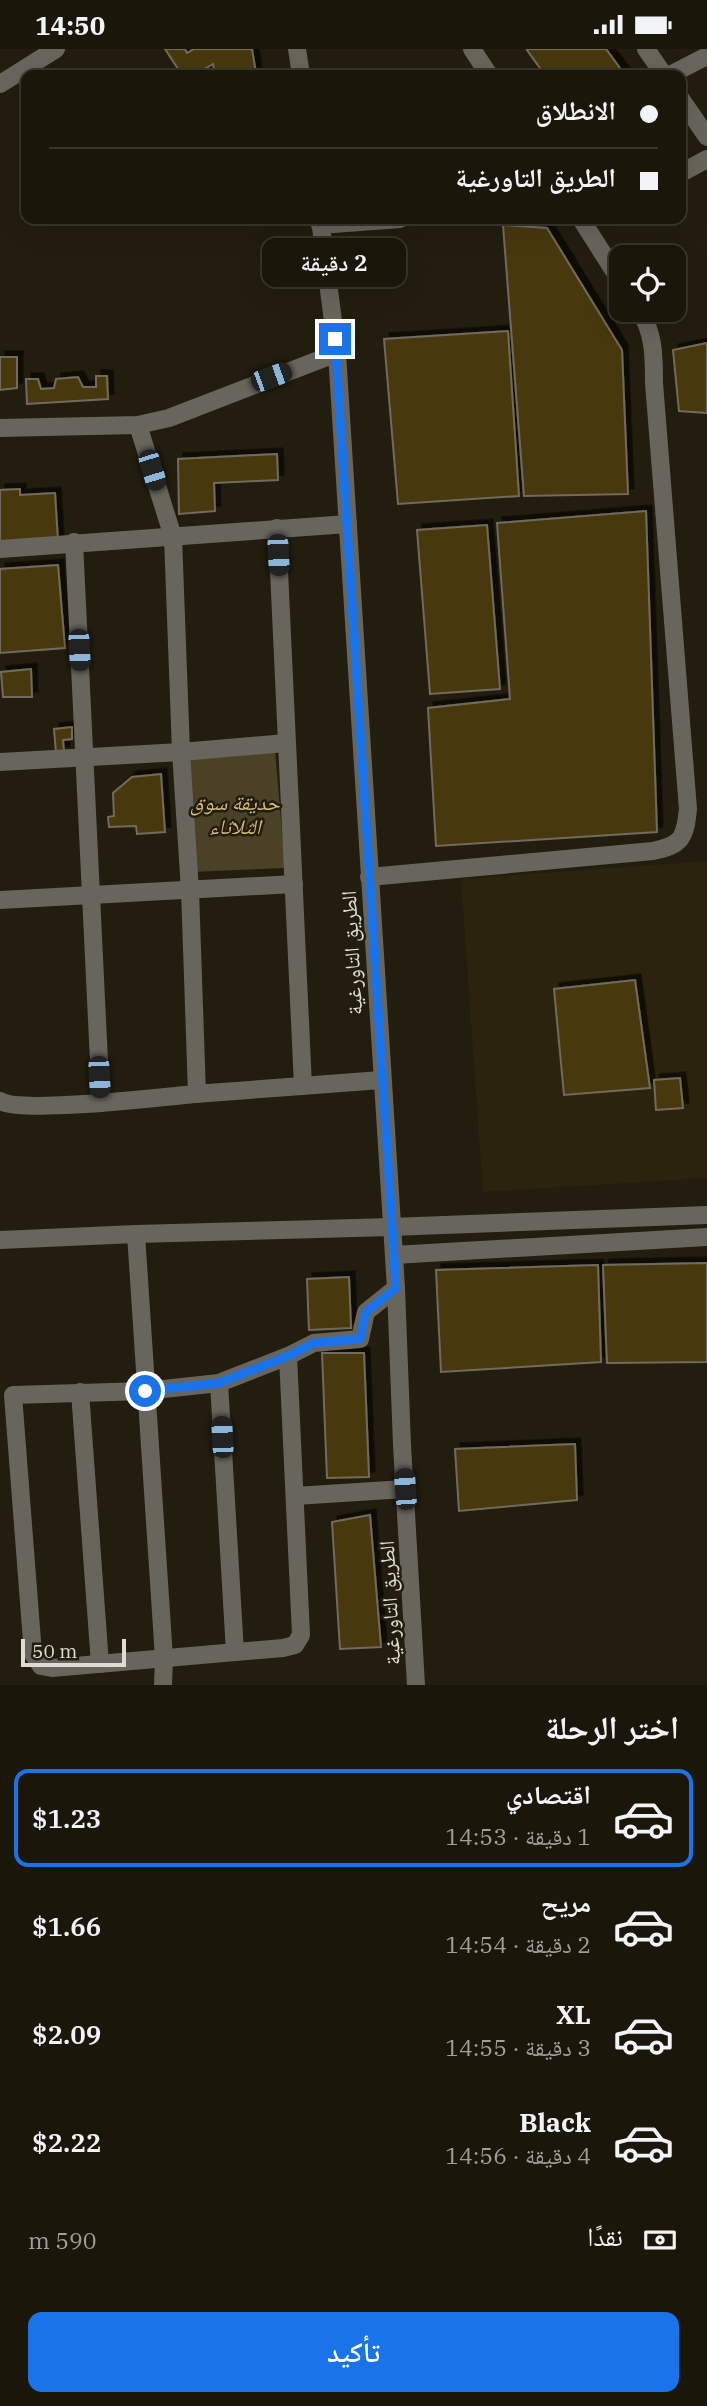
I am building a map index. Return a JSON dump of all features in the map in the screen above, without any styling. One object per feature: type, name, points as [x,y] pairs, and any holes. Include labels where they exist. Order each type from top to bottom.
[{"type":"street","points":[[22,70],[56,49]]},
{"type":"street","points":[[298,49],[300,70]]},
{"type":"street","points":[[472,49],[486,70]]},
{"type":"street","points":[[646,49],[661,70]]},
{"type":"street","points":[[680,70],[707,56]]},
{"type":"street","points":[[0,84],[21,71]]},
{"type":"street","points":[[686,106],[707,137]]},
{"type":"street","points":[[686,170],[707,159]]},
{"type":"street","name":"الطريق التاورغية","points":[[320,224],[337,353],[396,1288],[416,1685]]},
{"type":"street","points":[[584,224],[609,263]]},
{"type":"street","points":[[369,877],[653,851],[672,847],[681,839],[686,828],[688,809],[654,383],[654,353],[647,322]]},
{"type":"street","points":[[0,428],[138,425],[169,418],[337,353]]},
{"type":"street","points":[[138,425],[173,537],[197,1094]]},
{"type":"street","points":[[0,549],[348,524]]},
{"type":"street","points":[[277,528],[303,1086]]},
{"type":"street","points":[[74,542],[101,1103]]},
{"type":"street","points":[[0,762],[286,743]]},
{"type":"street","points":[[0,900],[294,884]]},
{"type":"street","points":[[0,1101],[25,1106],[101,1103],[381,1080]]},
{"type":"street","points":[[0,1240],[707,1215]]},
{"type":"street","points":[[136,1234],[164,1658],[163,1685]]},
{"type":"street","points":[[394,1255],[707,1237]]},
{"type":"street","points":[[288,1356],[301,1635],[295,1645],[52,1668],[40,1666],[33,1654],[13,1395],[145,1391],[219,1383],[314,1343],[360,1339],[366,1312],[396,1288]]},
{"type":"street","points":[[219,1383],[235,1652]]},
{"type":"street","points":[[80,1392],[100,1664]]},
{"type":"street","points":[[295,1496],[405,1489]]},
{"type":"shaded area","points":[[707,861],[707,1178],[483,1192],[461,879]]},
{"type":"green space","name":"حديقة سوق الثلاثاء","points":[[275,750],[285,868],[192,872],[186,753]]},
{"type":"building","points":[[165,49],[185,49],[187,53],[194,49],[252,49],[256,70],[214,70],[213,64],[203,70],[179,70]]},
{"type":"building","points":[[606,49],[621,70],[541,70],[527,50]]},
{"type":"building","points":[[503,225],[547,228],[622,350],[628,494],[524,496]]},
{"type":"building","points":[[508,331],[519,496],[398,504],[384,339]]},
{"type":"building","points":[[707,343],[707,413],[679,411],[673,350]]},
{"type":"building","points":[[0,357],[17,357],[17,388],[0,390]]},
{"type":"building","points":[[96,376],[107,376],[108,399],[27,404],[26,379],[38,379],[41,389],[54,388],[56,379],[78,377],[83,387],[96,387]]},
{"type":"building","points":[[277,454],[278,480],[214,483],[215,511],[179,514],[178,459]]},
{"type":"building","points":[[20,489],[20,495],[55,493],[58,541],[0,544],[0,490]]},
{"type":"building","points":[[646,511],[657,832],[436,846],[428,708],[510,699],[497,523]]},
{"type":"building","points":[[487,525],[500,689],[430,694],[417,530]]},
{"type":"building","points":[[58,565],[65,648],[0,653],[0,569]]},
{"type":"building","points":[[31,669],[32,697],[3,697],[1,672]]},
{"type":"building","points":[[72,727],[72,739],[63,740],[64,752],[56,753],[54,729]]},
{"type":"building","points":[[161,774],[165,832],[137,834],[136,826],[109,827],[108,817],[114,816],[113,793],[132,777]]},
{"type":"building","points":[[635,980],[650,1088],[564,1095],[554,989]]},
{"type":"building","points":[[680,1078],[683,1108],[656,1110],[654,1080]]},
{"type":"building","points":[[707,1263],[707,1362],[607,1363],[603,1265]]},
{"type":"building","points":[[598,1265],[601,1362],[441,1372],[436,1270]]},
{"type":"building","points":[[349,1277],[351,1328],[309,1330],[307,1279]]},
{"type":"building","points":[[322,1353],[364,1353],[369,1477],[327,1478]]},
{"type":"building","points":[[575,1444],[577,1500],[459,1511],[455,1449]]},
{"type":"building","points":[[370,1515],[381,1647],[340,1649],[332,1522]]},
{"type":"route","points":[[145,1391],[219,1383],[314,1343],[360,1339],[366,1312],[396,1288],[335,339]]}]
